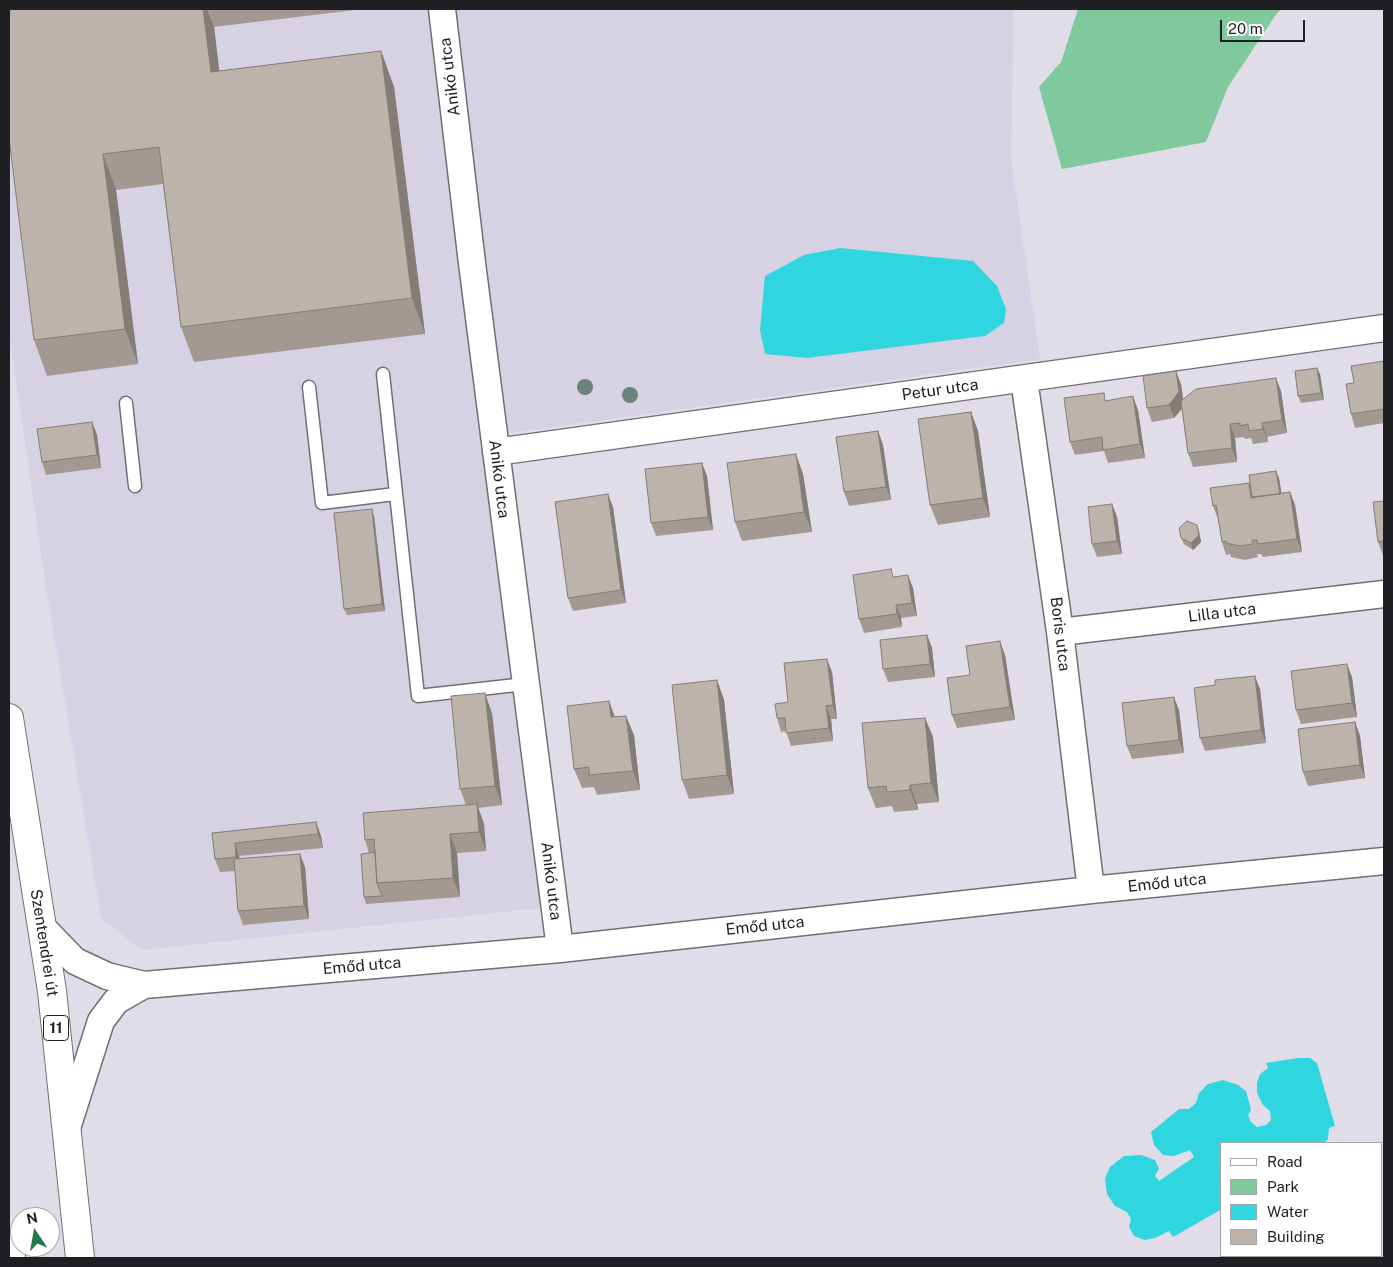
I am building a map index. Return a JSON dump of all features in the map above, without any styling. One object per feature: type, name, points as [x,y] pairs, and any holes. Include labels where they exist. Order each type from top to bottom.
[{"type":"main road","name":"Szentendrei út","points":[[9,718],[52,991],[80,1258]]},
{"type":"main road","points":[[9,1243],[11,1258]]},
{"type":"street","name":"Anikó utca","points":[[442,9],[472,263],[560,949]]},
{"type":"street","name":"Petur utca","points":[[496,452],[1384,328]]},
{"type":"street","name":"Boris utca","points":[[1024,379],[1060,632],[1091,890]]},
{"type":"street","name":"Lilla utca","points":[[1060,632],[1384,594]]},
{"type":"street","name":"Emőd utca","points":[[42,927],[75,961],[107,976],[144,986],[560,949],[1091,890],[1384,861]]},
{"type":"street","name":"Emőd utca","points":[[67,1128],[101,1022],[116,1001],[144,986]]},
{"type":"lane","points":[[383,374],[418,696],[525,684]]},
{"type":"lane","points":[[309,386],[322,503],[395,494]]},
{"type":"lane","points":[[126,403],[135,486]]},
{"type":"shaded area","points":[[9,9],[1014,9],[1011,158],[1040,359],[482,437],[542,908],[142,950],[101,918],[45,581],[9,331]]},
{"type":"green space","points":[[1078,9],[1282,9],[1277,13],[1228,87],[1206,142],[1062,169],[1039,87],[1061,62]]},
{"type":"water","points":[[840,248],[973,261],[997,286],[1006,309],[1004,323],[985,336],[807,358],[765,354],[760,330],[765,276],[804,255]]},
{"type":"water","points":[[1310,1058],[1317,1063],[1335,1126],[1329,1128],[1328,1139],[1325,1142],[1220,1142],[1220,1210],[1173,1237],[1169,1231],[1155,1238],[1145,1240],[1134,1236],[1129,1227],[1131,1219],[1127,1212],[1115,1206],[1107,1194],[1105,1178],[1110,1167],[1124,1156],[1141,1155],[1155,1160],[1159,1169],[1155,1176],[1159,1181],[1194,1157],[1190,1150],[1174,1156],[1163,1155],[1154,1145],[1151,1132],[1179,1109],[1189,1109],[1196,1103],[1199,1093],[1208,1084],[1223,1080],[1238,1085],[1246,1091],[1251,1110],[1248,1115],[1251,1122],[1257,1127],[1266,1125],[1271,1120],[1270,1111],[1263,1105],[1257,1093],[1257,1083],[1260,1074],[1268,1068],[1266,1063]]},
{"type":"building","points":[[9,9],[203,9],[211,72],[381,51],[412,298],[181,327],[159,147],[103,154],[125,329],[34,340],[9,138]]},
{"type":"building","points":[[1384,361],[1384,409],[1351,414],[1346,384],[1354,383],[1351,366]]},
{"type":"building","points":[[1317,368],[1321,393],[1298,396],[1295,371]]},
{"type":"building","points":[[1176,371],[1179,392],[1169,405],[1147,408],[1143,376]]},
{"type":"building","points":[[1276,378],[1282,420],[1262,423],[1263,429],[1249,431],[1248,424],[1240,426],[1240,423],[1230,424],[1232,448],[1188,453],[1181,401],[1196,389]]},
{"type":"building","points":[[1104,393],[1105,401],[1133,396],[1140,444],[1103,450],[1102,437],[1070,442],[1064,398]]},
{"type":"building","points":[[971,412],[983,498],[930,505],[918,419]]},
{"type":"building","points":[[92,422],[97,455],[42,462],[37,429]]},
{"type":"building","points":[[878,431],[886,487],[844,492],[836,437]]},
{"type":"building","points":[[796,454],[804,512],[735,522],[727,463]]},
{"type":"building","points":[[702,463],[708,517],[651,523],[645,469]]},
{"type":"building","points":[[1276,471],[1280,494],[1252,497],[1249,475]]},
{"type":"building","points":[[1249,483],[1251,498],[1290,492],[1297,539],[1258,544],[1257,540],[1252,540],[1253,544],[1240,546],[1226,543],[1226,541],[1222,542],[1216,505],[1213,506],[1210,488]]},
{"type":"building","points":[[608,494],[621,590],[568,598],[555,502]]},
{"type":"building","points":[[1384,501],[1384,541],[1378,542],[1373,502]]},
{"type":"building","points":[[1112,504],[1117,541],[1092,544],[1088,507]]},
{"type":"building","points":[[372,509],[382,604],[344,609],[334,513]]},
{"type":"building","points":[[1187,521],[1197,525],[1199,535],[1191,543],[1181,538],[1179,528]]},
{"type":"building","points":[[891,569],[893,577],[908,575],[912,603],[896,605],[897,614],[859,619],[853,575]]},
{"type":"building","points":[[927,635],[930,664],[883,669],[880,640]]},
{"type":"building","points":[[1000,641],[1010,707],[952,715],[947,678],[970,675],[966,646]]},
{"type":"building","points":[[827,659],[833,705],[826,706],[829,728],[786,733],[785,718],[777,718],[775,704],[788,702],[784,663]]},
{"type":"building","points":[[1347,664],[1352,703],[1296,710],[1291,671]]},
{"type":"building","points":[[1255,676],[1261,730],[1200,738],[1194,688],[1215,685],[1215,680]]},
{"type":"building","points":[[717,680],[727,775],[682,780],[672,685]]},
{"type":"building","points":[[485,693],[495,786],[460,789],[451,696]]},
{"type":"building","points":[[1174,697],[1179,740],[1127,746],[1122,703]]},
{"type":"building","points":[[609,701],[611,717],[626,716],[633,771],[589,775],[589,767],[574,769],[567,706]]},
{"type":"building","points":[[925,718],[931,783],[910,785],[910,790],[887,792],[886,786],[868,788],[862,723]]},
{"type":"building","points":[[1355,722],[1360,765],[1303,772],[1298,729]]},
{"type":"building","points":[[477,804],[479,832],[450,834],[453,878],[377,883],[374,839],[365,840],[363,813]]},
{"type":"building","points":[[316,822],[318,834],[235,843],[236,857],[215,859],[212,833]]},
{"type":"building","points":[[375,852],[377,883],[382,896],[364,897],[361,854]]},
{"type":"building","points":[[300,854],[304,906],[238,911],[234,859]]}]
